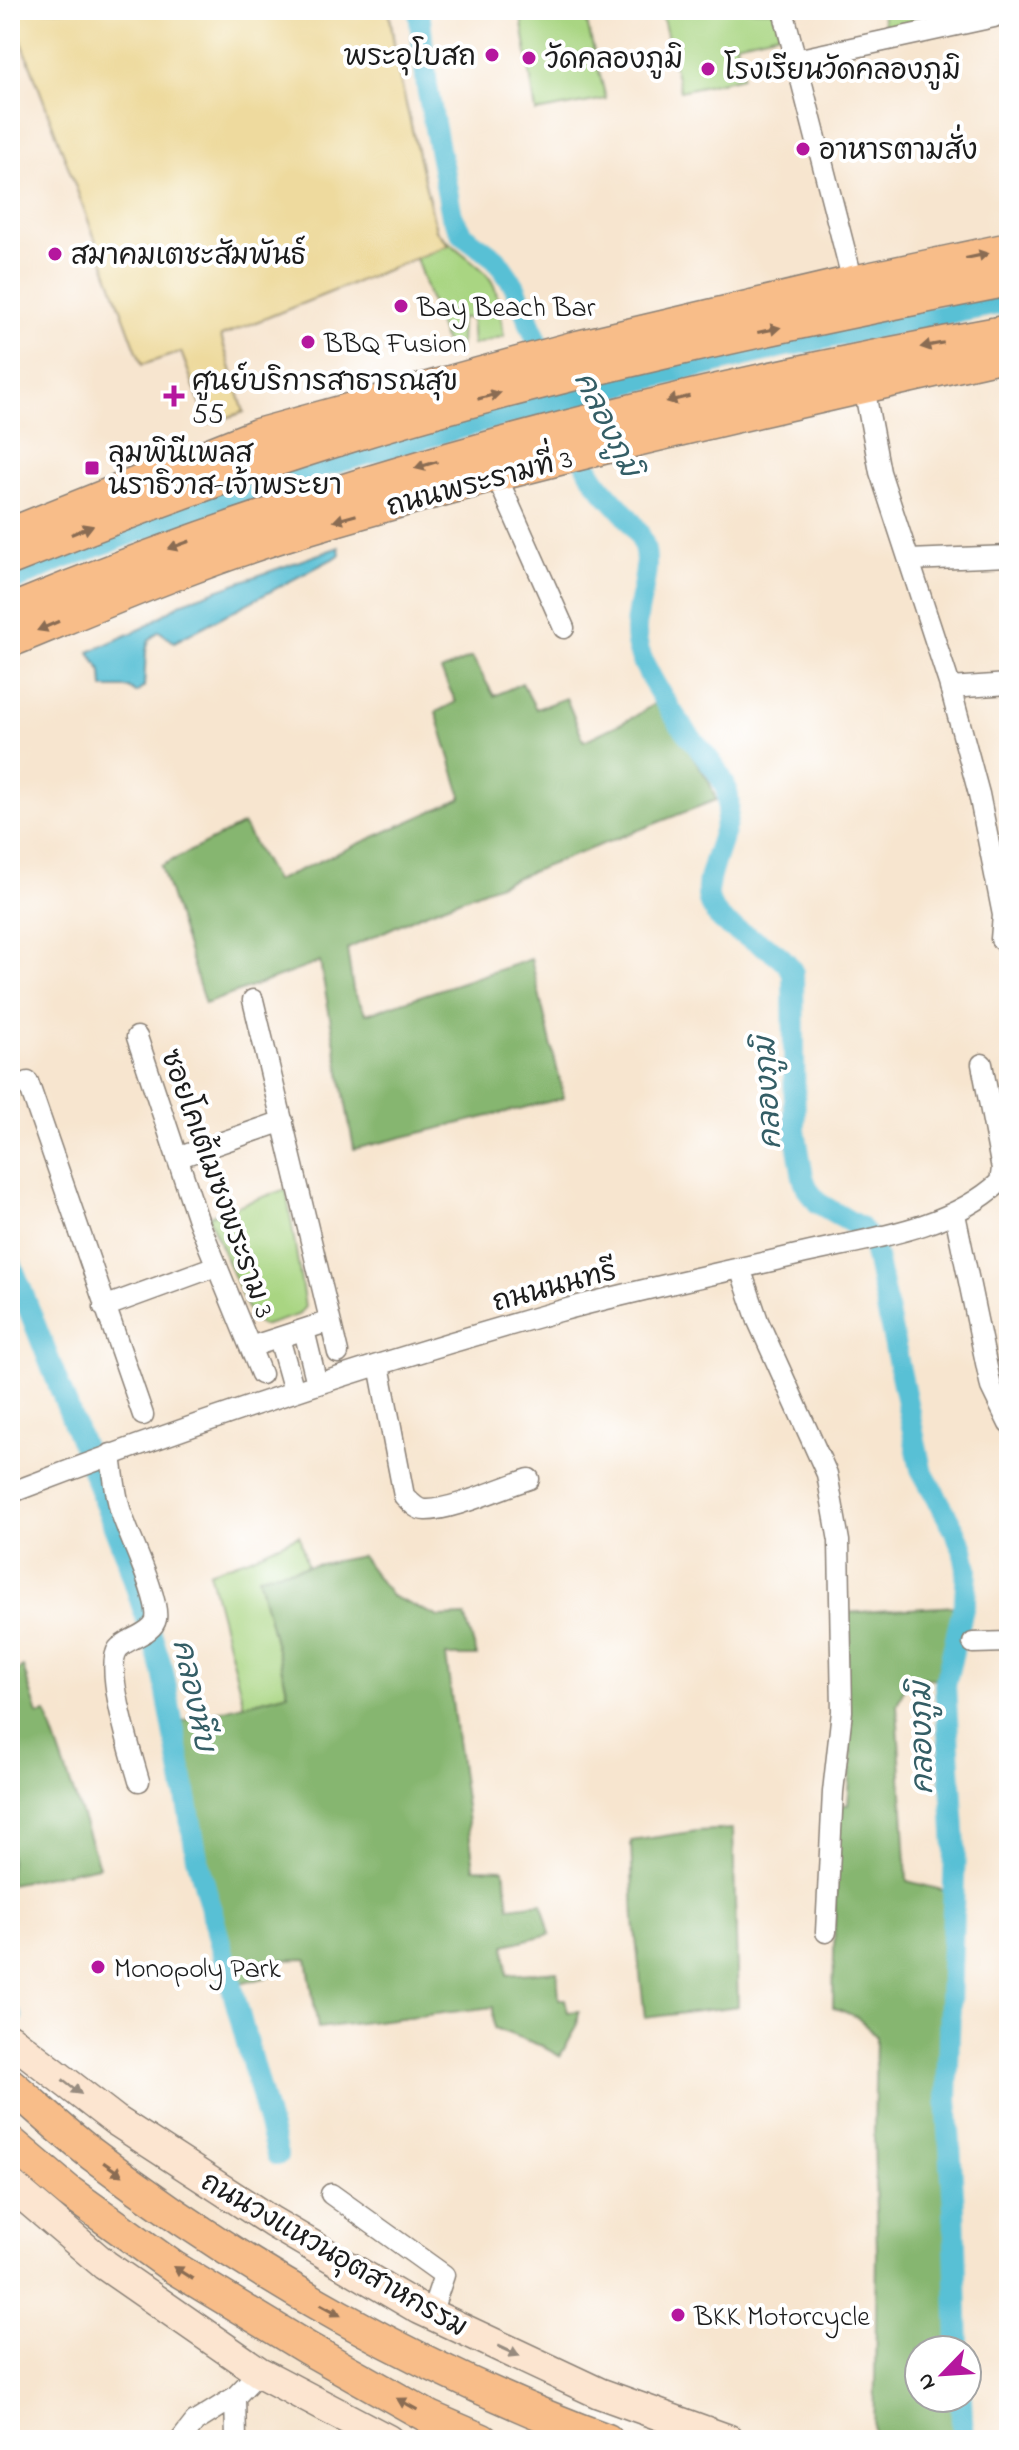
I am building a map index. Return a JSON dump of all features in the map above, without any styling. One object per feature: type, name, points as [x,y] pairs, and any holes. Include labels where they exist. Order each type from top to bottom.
[{"type":"main road","points":[[10,534],[257,435],[573,348],[1009,249]]},
{"type":"main road","points":[[10,559],[102,522],[326,443],[455,405],[591,369],[1009,280]]},
{"type":"main road","name":"ถนนพระรามที่ 3","points":[[10,611],[189,541],[431,463],[693,396],[1009,331]]},
{"type":"main road","name":"ถนนพระรามที่ 3","points":[[10,641],[186,571],[297,532],[572,455],[1009,354]]},
{"type":"main road","name":"ถนนวงแหวนอุตสาหกรรม","points":[[10,2039],[137,2135],[272,2222],[431,2314],[599,2393],[729,2440]]},
{"type":"main road","name":"ถนนวงแหวนอุตสาหกรรม","points":[[10,2084],[91,2154],[203,2232],[316,2302],[430,2365],[551,2420],[607,2440]]},
{"type":"main road","points":[[10,2142],[69,2192],[173,2267],[429,2417],[482,2440]]},
{"type":"main road","points":[[10,2184],[105,2265],[259,2372],[388,2440]]},
{"type":"street","points":[[783,10],[853,282]]},
{"type":"street","points":[[796,60],[994,17]]},
{"type":"street","points":[[864,387],[880,472],[950,688],[989,836],[1003,915],[1001,939]]},
{"type":"street","points":[[496,475],[564,628]]},
{"type":"street","points":[[909,560],[1009,556]]},
{"type":"street","points":[[950,688],[1009,684]]},
{"type":"street","points":[[253,1000],[338,1353]]},
{"type":"street","name":"ซอยโคเต้เมซงพระราม 3","points":[[137,1037],[216,1266],[261,1374]]},
{"type":"street","name":"ถนนนนทรี","points":[[10,1493],[79,1465],[379,1365],[598,1301],[856,1241],[955,1214],[1000,1182],[1002,1169],[982,1064]]},
{"type":"street","points":[[28,1082],[143,1415]]},
{"type":"street","points":[[177,1158],[283,1121]]},
{"type":"street","points":[[955,1214],[991,1387],[1009,1424]]},
{"type":"street","points":[[104,1307],[216,1266]]},
{"type":"street","points":[[740,1268],[758,1321],[827,1474],[839,1541],[842,1711],[833,1792],[826,1932]]},
{"type":"street","name":"ซอยโคเต้เมซงพระราม 3","points":[[250,1347],[330,1321]]},
{"type":"street","name":"ซอยโคเต้เมซงพระราม 3","points":[[304,1330],[317,1384]]},
{"type":"street","name":"ซอยโคเต้เมซงพระราม 3","points":[[279,1338],[294,1391]]},
{"type":"street","points":[[379,1365],[404,1496],[418,1508],[425,1510],[446,1506],[529,1479]]},
{"type":"street","points":[[105,1456],[120,1508],[155,1602],[157,1618],[147,1630],[117,1651],[113,1662],[118,1699],[139,1781]]},
{"type":"street","points":[[973,1643],[1009,1642]]},
{"type":"street","points":[[331,2194],[444,2275],[431,2314]]},
{"type":"street","points":[[181,2440],[195,2422],[235,2397],[259,2372]]},
{"type":"street","points":[[235,2397],[236,2440]]},
{"type":"green space","points":[[389,10],[398,71],[436,230],[490,279],[500,311],[504,336],[473,345],[471,318],[461,318],[460,349],[448,352],[416,258],[369,277]]},
{"type":"green space","points":[[520,10],[567,10],[585,15],[606,99],[536,112]]},
{"type":"green space","points":[[661,10],[774,10],[780,33],[736,43],[742,77],[680,91]]},
{"type":"green space","points":[[881,10],[961,10],[962,15],[886,33]]},
{"type":"green space","points":[[472,657],[494,696],[522,683],[536,709],[566,698],[584,741],[657,702],[709,781],[716,800],[420,915],[347,949],[353,990],[366,1014],[531,959],[564,1098],[354,1149],[320,962],[205,1004],[161,866],[243,824],[275,881],[462,798],[436,712],[456,702],[441,671]]},
{"type":"green space","points":[[286,1189],[305,1307],[298,1315],[263,1326],[252,1320],[208,1216]]},
{"type":"green space","points":[[299,1535],[307,1566],[258,1576],[288,1694],[244,1705],[209,1572]]},
{"type":"green space","points":[[361,1556],[391,1596],[439,1617],[465,1616],[477,1656],[446,1656],[474,1868],[504,1869],[509,1907],[542,1903],[550,1934],[505,1945],[507,1975],[557,1971],[559,1999],[565,1999],[568,2012],[579,2011],[577,2027],[560,2056],[494,2028],[493,2007],[318,2028],[307,1959],[276,1960],[279,1974],[240,1984],[204,1862],[179,1722],[288,1693],[258,1576]]},
{"type":"green space","points":[[955,1606],[936,1679],[909,1676],[897,1705],[907,1881],[946,1891],[944,2031],[938,2095],[951,2266],[953,2334],[903,2334],[903,2414],[954,2414],[955,2440],[874,2440],[876,2036],[857,2017],[833,2007],[837,1804],[848,1805],[852,1752],[844,1743],[845,1613]]},
{"type":"green space","points":[[10,1661],[15,1672],[23,1667],[38,1715],[46,1713],[99,1866],[10,1884]]},
{"type":"green space","points":[[733,1829],[738,2006],[645,2018],[634,1921],[631,1841]]},
{"type":"sand","points":[[10,10],[389,10],[398,71],[436,230],[449,245],[221,336],[244,412],[208,424],[181,352],[142,365]]},
{"type":"water","points":[[339,547],[340,555],[174,642],[159,631],[149,640],[144,687],[136,693],[129,688],[103,688],[102,672],[89,652],[143,628],[183,602]]},
{"type":"waterway","name":"คลองภูมิ","points":[[419,10],[427,87],[452,216],[462,234],[496,259],[514,285],[589,469],[633,524],[643,543],[646,570],[636,624],[639,651],[670,709],[726,788],[727,819],[709,881],[711,906],[728,925],[776,953],[793,973],[795,1130],[803,1177],[818,1203],[859,1227],[873,1243],[921,1469],[963,1549],[967,1569],[965,1600],[945,1685],[955,1848],[947,2098],[958,2334]]},
{"type":"waterway","points":[[10,582],[62,559],[296,474],[561,400],[782,347],[1009,302]]},
{"type":"waterway","name":"คลองหีบ","points":[[10,1261],[127,1559],[163,1671],[197,1857],[277,2155]]},
{"type":"waterway","name":"คลองภูมิ","points":[[962,2414],[963,2440]]},
{"type":"place","name":"พระอุโบสถ","points":[[492,55]]},
{"type":"place","name":"วัดคลองภูมิ","points":[[529,58]]},
{"type":"place","name":"โรงเรียนวัดคลองภูมิ","points":[[708,69]]},
{"type":"place","name":"อาหารตามสั่ง","points":[[803,149]]},
{"type":"place","name":"สมาคมเตชะสัมพันธ์","points":[[55,254]]},
{"type":"place","name":"Bay Beach Bar","points":[[401,306]]},
{"type":"place","name":"BBQ Fusion","points":[[308,342]]},
{"type":"place","name":"ศูนย์บริการสาธารณสุข 55","points":[[174,396]]},
{"type":"place","name":"ลุมพินีเพลส นราธิวาส-เจ้าพระยา","points":[[92,468]]},
{"type":"place","name":"Monopoly Park","points":[[98,1967]]},
{"type":"place","name":"BKK Motorcycle","points":[[678,2315]]}]
